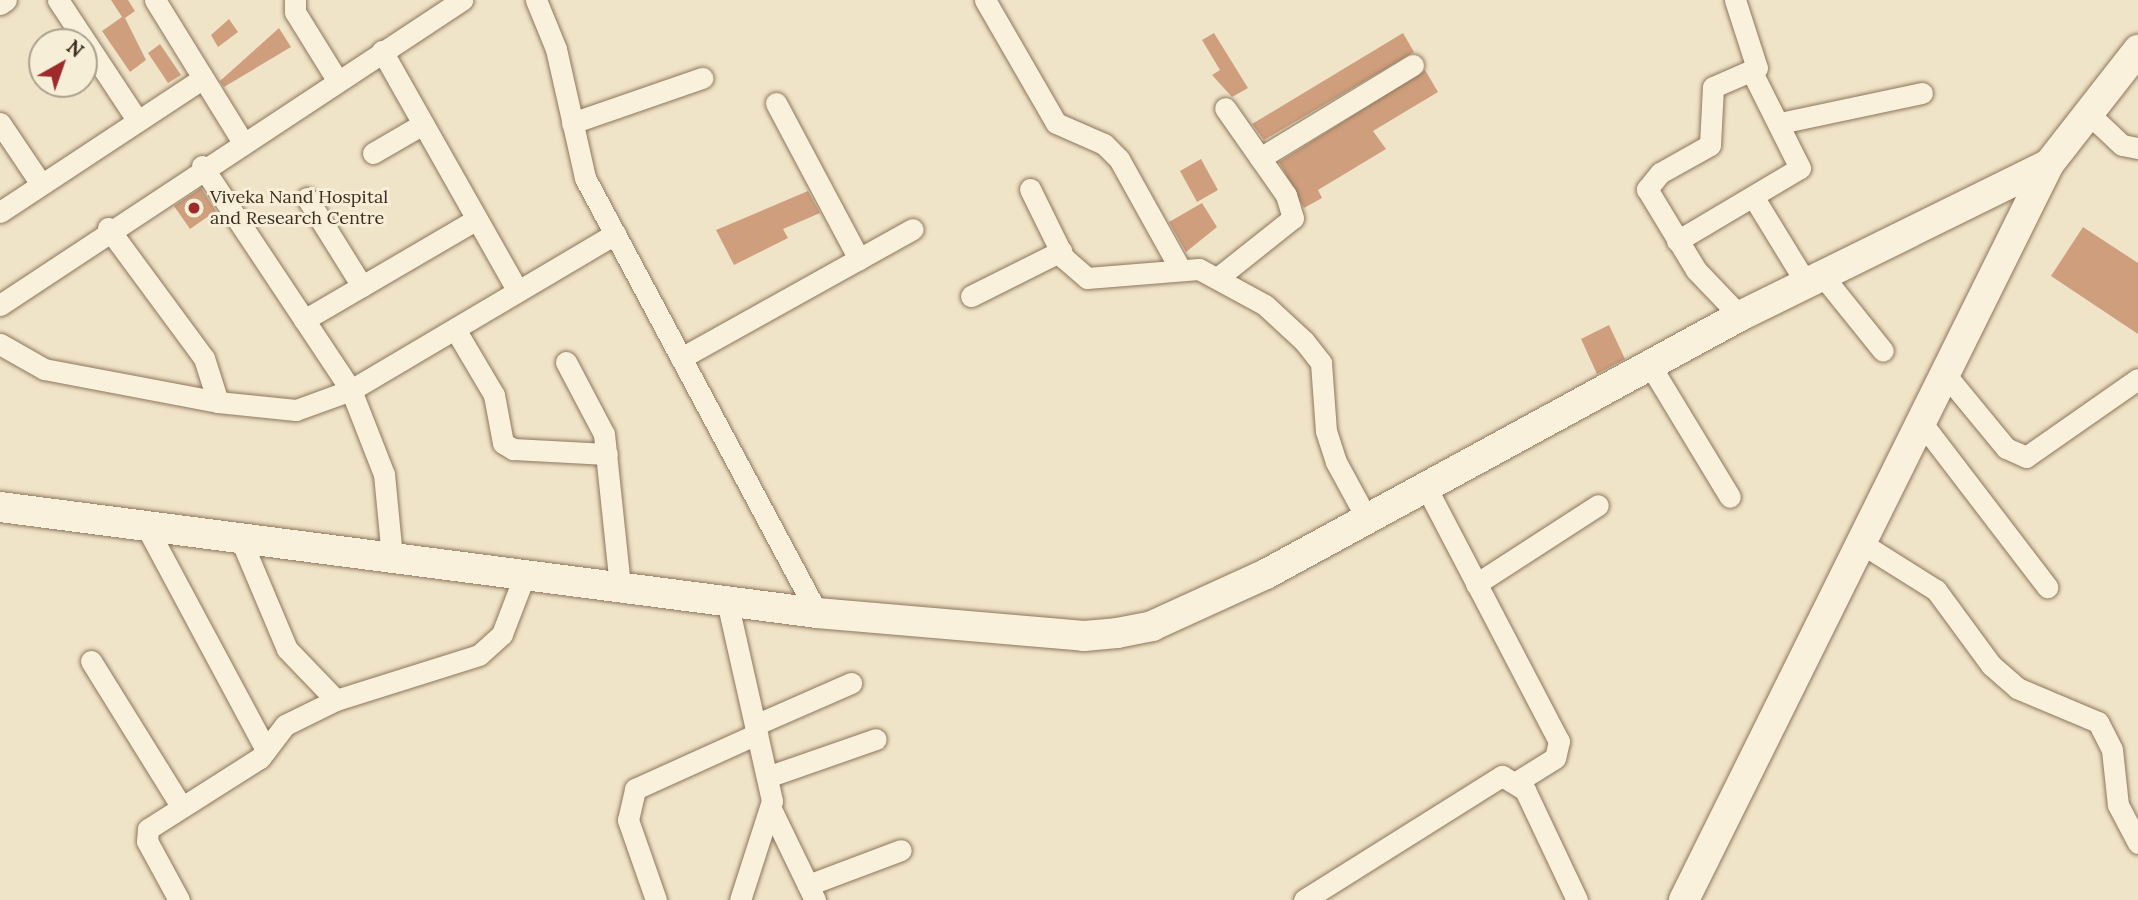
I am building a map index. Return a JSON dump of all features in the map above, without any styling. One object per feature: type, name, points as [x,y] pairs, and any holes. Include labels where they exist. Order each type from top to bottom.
[{"type":"street","points":[[0,4],[6,0]]},
{"type":"street","points":[[58,0],[138,120]]},
{"type":"street","points":[[155,0],[242,141]]},
{"type":"street","points":[[295,0],[295,12],[337,80]]},
{"type":"street","points":[[0,305],[201,166],[462,0]]},
{"type":"street","points":[[536,0],[556,49],[585,178],[817,613]]},
{"type":"street","points":[[985,0],[1056,123],[1104,144],[1119,159],[1179,267]]},
{"type":"street","points":[[1677,241],[1754,198],[1800,168],[1780,123],[1753,74],[1758,60],[1735,0]]},
{"type":"street","points":[[1684,900],[2049,164],[2138,50]]},
{"type":"street","points":[[382,51],[518,292]]},
{"type":"street","points":[[1260,158],[1413,65]]},
{"type":"street","points":[[1740,316],[1677,241],[1649,196],[1650,183],[1710,145],[1713,87],[1753,74]]},
{"type":"street","points":[[0,212],[203,78]]},
{"type":"street","points":[[572,123],[702,78]]},
{"type":"street","points":[[1780,123],[1922,93]]},
{"type":"street","points":[[776,103],[859,259]]},
{"type":"street","points":[[1220,276],[1293,218],[1293,207],[1225,108]]},
{"type":"street","points":[[2089,114],[2122,145],[2138,148]]},
{"type":"street","points":[[0,123],[41,184]]},
{"type":"street","points":[[373,153],[423,124]]},
{"type":"street","points":[[0,507],[817,613],[1084,636],[1117,633],[1152,626],[1367,519],[1740,316],[2049,164]]},
{"type":"street","points":[[201,166],[351,390],[384,474],[392,557]]},
{"type":"street","points":[[1030,189],[1061,251],[1087,278],[1179,267],[1220,276],[1284,321],[1321,363],[1329,445],[1367,519]]},
{"type":"street","points":[[307,198],[362,286]]},
{"type":"street","points":[[1754,198],[1814,279],[1883,351]]},
{"type":"street","points":[[304,320],[477,219]]},
{"type":"street","points":[[108,228],[204,358],[218,402]]},
{"type":"street","points":[[681,358],[914,229]]},
{"type":"street","points":[[0,344],[44,369],[218,402],[309,409],[351,390],[615,234]]},
{"type":"street","points":[[971,296],[1061,251]]},
{"type":"street","points":[[455,329],[494,395],[503,443],[513,449],[607,454]]},
{"type":"street","points":[[566,362],[599,422],[607,454],[620,586]]},
{"type":"street","points":[[1650,365],[1730,497]]},
{"type":"street","points":[[1945,374],[2006,448],[2026,457],[2138,379]]},
{"type":"street","points":[[1921,422],[2047,586]]},
{"type":"street","points":[[1426,487],[1559,741],[1555,758],[1518,781]]},
{"type":"street","points":[[1476,584],[1598,505]]},
{"type":"street","points":[[146,526],[266,750]]},
{"type":"street","points":[[240,538],[287,649],[337,700]]},
{"type":"street","points":[[1861,543],[1936,590],[1991,665],[2017,688],[2098,722],[2112,750],[2118,805],[2138,842]]},
{"type":"street","points":[[179,900],[146,834],[181,806],[266,750],[285,725],[383,680],[479,655],[502,634],[525,574]]},
{"type":"street","points":[[727,601],[767,777],[772,811],[812,893],[901,850]]},
{"type":"street","points":[[91,661],[181,806]]},
{"type":"street","points":[[656,900],[628,820],[635,789],[851,683]]},
{"type":"street","points":[[767,777],[876,739]]},
{"type":"street","points":[[1304,900],[1485,783],[1502,776],[1518,781],[1574,895],[1552,900]]},
{"type":"street","points":[[740,900],[747,862],[772,811]]},
{"type":"building","points":[[111,0],[128,0],[135,11],[125,18],[146,60],[130,72],[102,31],[122,17]]},
{"type":"building","points":[[229,19],[238,32],[218,47],[211,35]]},
{"type":"building","points":[[279,28],[291,47],[224,87],[220,81]]},
{"type":"building","points":[[1214,33],[1248,88],[1232,97],[1212,75],[1220,70],[1202,40]]},
{"type":"building","points":[[1403,33],[1414,52],[1264,140],[1252,124]]},
{"type":"building","points":[[160,44],[181,75],[168,83],[148,53]]},
{"type":"building","points":[[1425,70],[1438,92],[1373,131],[1386,149],[1318,190],[1322,198],[1304,208],[1279,162]]},
{"type":"building","points":[[1201,159],[1218,190],[1197,202],[1180,171]]},
{"type":"building","points":[[201,188],[216,211],[190,229],[174,206]]},
{"type":"building","points":[[808,191],[820,213],[783,229],[788,238],[734,265],[716,230]]},
{"type":"building","points":[[1202,203],[1217,227],[1186,252],[1169,222]]},
{"type":"building","points":[[2083,227],[2138,263],[2138,334],[2051,276]]},
{"type":"building","points":[[1609,325],[1625,359],[1597,374],[1581,339]]},
{"type":"place","name":"Viveka Nand Hospital and Research Centre","points":[[194,208]]}]
